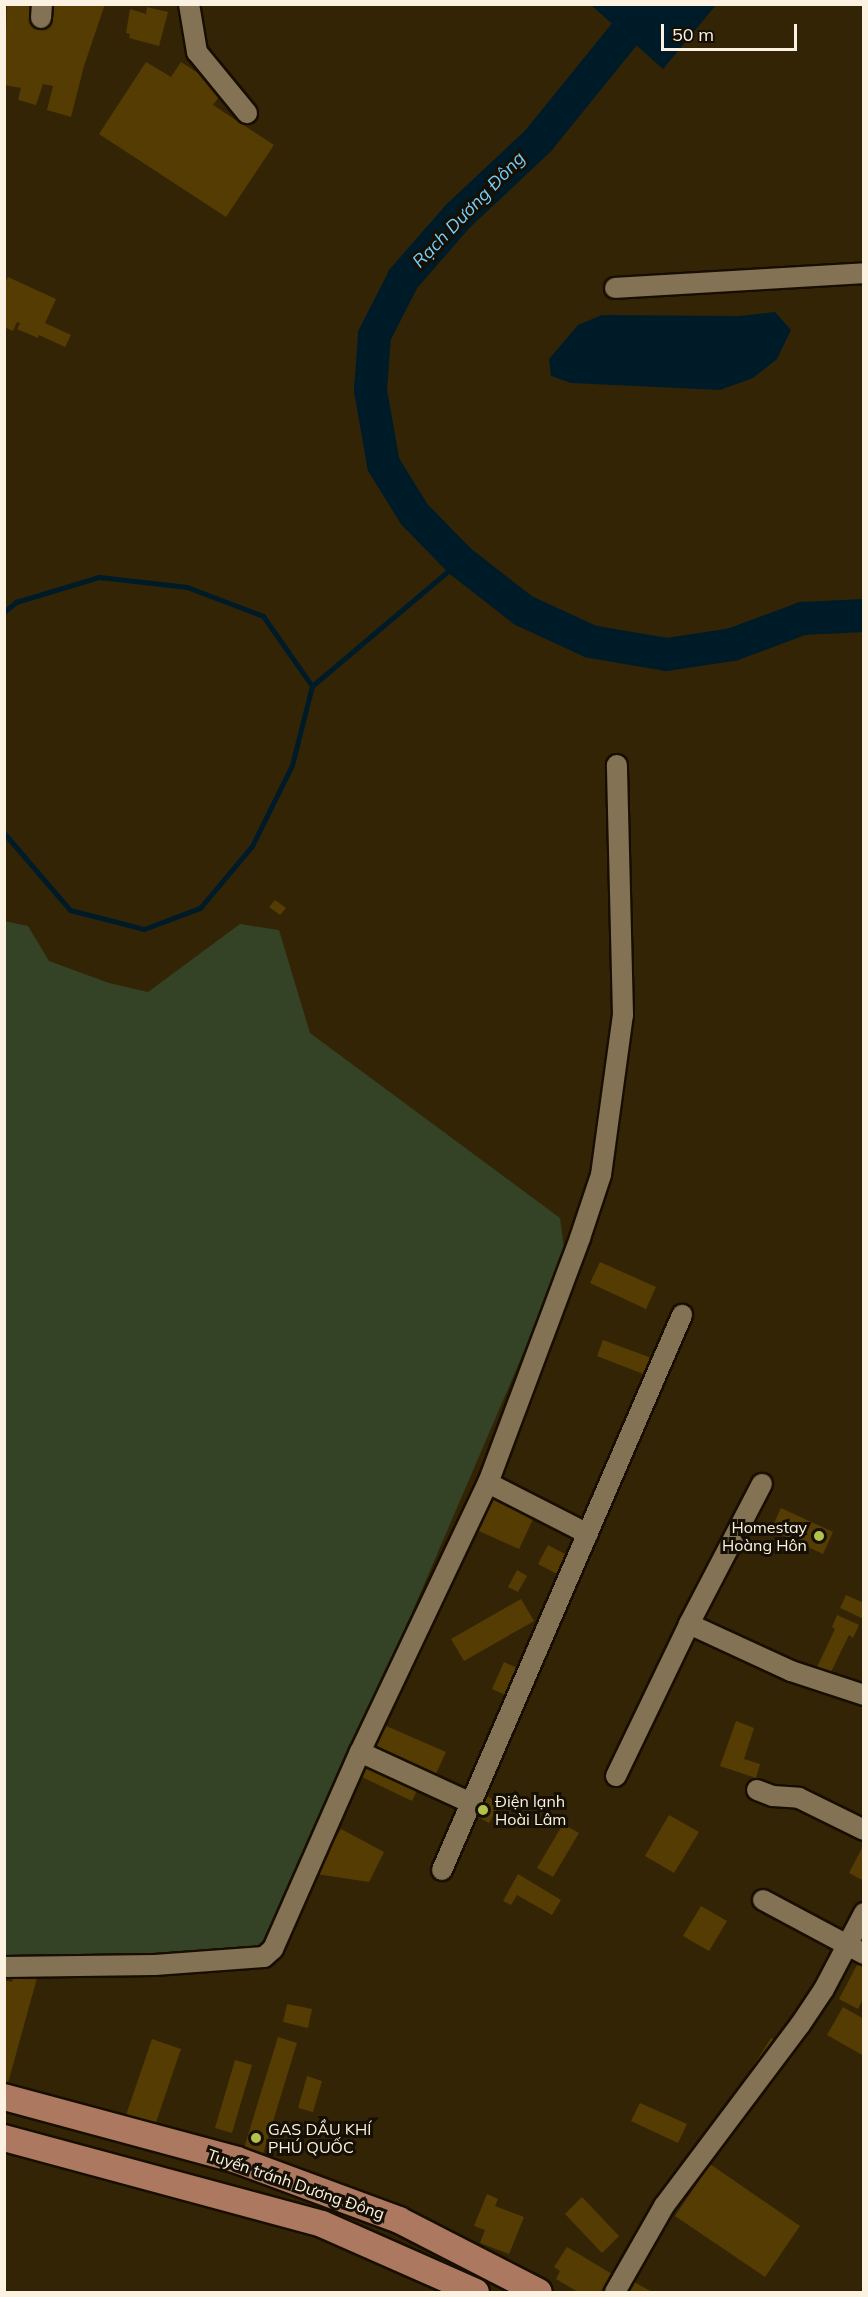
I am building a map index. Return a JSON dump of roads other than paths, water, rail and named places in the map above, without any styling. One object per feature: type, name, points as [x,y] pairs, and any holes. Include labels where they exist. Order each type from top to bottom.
[{"type":"main road","name":"Tuyến tránh Dương Đông","points":[[4,2097],[237,2160],[399,2220],[539,2292]]},
{"type":"main road","name":"Tuyến tránh Dương Đông","points":[[4,2138],[322,2224],[476,2292]]},
{"type":"street","points":[[189,4],[197,52],[247,113]]},
{"type":"street","points":[[615,288],[864,273]]},
{"type":"street","points":[[4,1967],[155,1965],[264,1957],[273,1949],[360,1752],[488,1483],[580,1238],[601,1175],[623,1015],[617,765]]},
{"type":"street","points":[[442,1870],[682,1315]]},
{"type":"street","points":[[488,1483],[588,1534]]},
{"type":"street","points":[[616,1776],[689,1624],[762,1484]]},
{"type":"street","points":[[689,1624],[791,1671],[864,1695]]},
{"type":"street","points":[[360,1752],[471,1803]]},
{"type":"street","points":[[757,1790],[773,1796],[799,1798],[864,1830]]},
{"type":"street","points":[[763,1900],[856,1950]]},
{"type":"street","points":[[615,2292],[664,2206],[856,1950],[864,1914]]},
{"type":"water","points":[[591,5],[716,5],[663,69]]},
{"type":"water","points":[[775,312],[791,330],[777,359],[753,378],[720,390],[571,383],[551,376],[549,359],[578,325],[602,315],[740,316]]},
{"type":"waterway","name":"Rạch Dương Đông","points":[[648,4],[538,140],[458,215],[403,278],[374,335],[370,390],[383,464],[414,514],[460,561],[523,610],[590,641],[666,654],[732,644],[802,618],[864,615]]},
{"type":"waterway","points":[[4,833],[70,910],[144,929],[200,908],[252,846],[292,765],[312,686],[460,561]]},
{"type":"waterway","points":[[4,612],[16,602],[99,577],[187,587],[263,616],[312,686]]},
{"type":"place","name":"Homestay Hoàng Hôn","points":[[819,1536]]},
{"type":"place","name":"Điện lạnh Hoài Lâm","points":[[483,1810]]},
{"type":"place","name":"GAS DẦU KHÍ PHÚ QUỐC","points":[[256,2138]]}]
